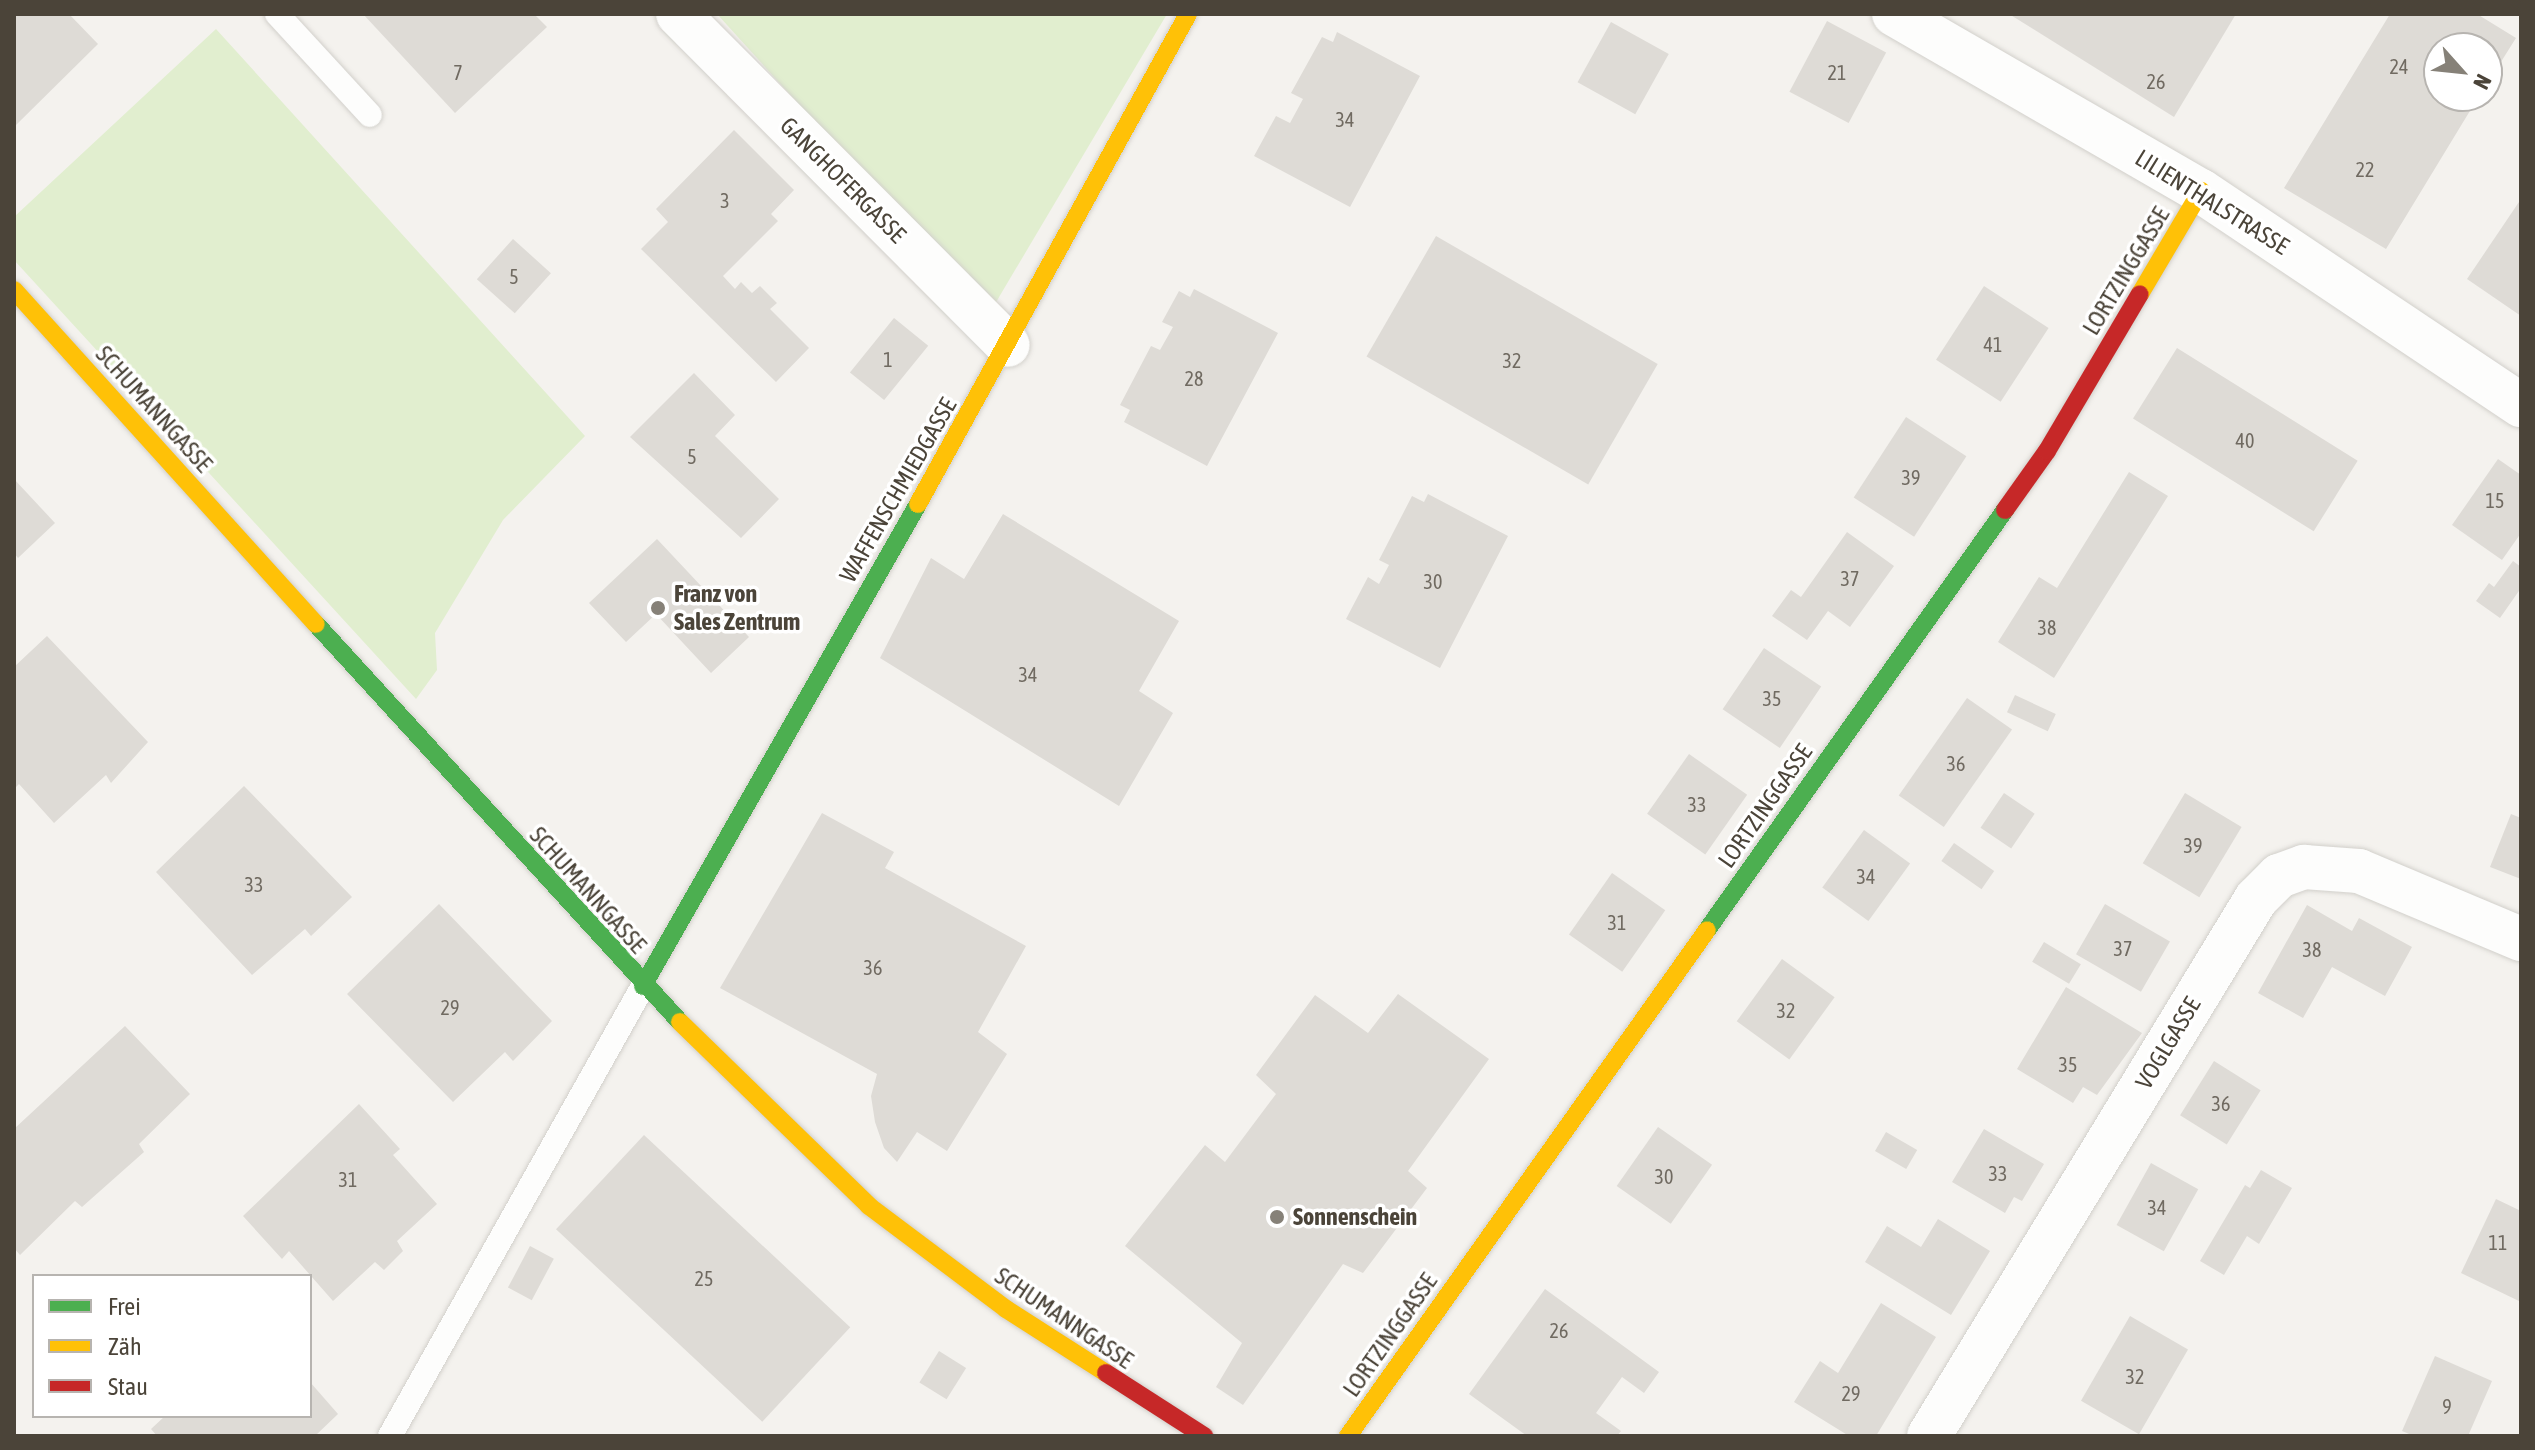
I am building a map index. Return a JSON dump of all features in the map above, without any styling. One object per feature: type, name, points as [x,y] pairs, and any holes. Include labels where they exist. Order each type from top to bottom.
[{"type":"street","name":"GANGHOFERGASSE","points":[[678,14],[1008,345]]},
{"type":"street","name":"WAFFENSCHMIEDGASSE","points":[[643,986],[1008,345],[1188,14]]},
{"type":"street","name":"LILIENTHALSTRASSE","points":[[1894,14],[2201,191],[2521,405]]},
{"type":"street","name":"LORTZINGGASSE","points":[[1348,1436],[2047,451],[2201,191]]},
{"type":"street","name":"SCHUMANNGASSE","points":[[14,290],[643,986],[869,1206],[915,1245],[1006,1309],[1204,1436]]},
{"type":"street","name":"VOGLGASSE","points":[[1929,1436],[2256,899],[2279,876],[2304,867],[2359,871],[2521,939]]},
{"type":"lane","points":[[277,14],[370,115]]},
{"type":"lane","points":[[390,1436],[643,986]]},
{"type":"green space","points":[[717,14],[1167,14],[989,314]]},
{"type":"green space","points":[[216,29],[585,436],[503,520],[435,633],[437,670],[416,699],[14,260],[14,217]]},
{"type":"building","points":[[14,14],[69,14],[98,44],[14,127]]},
{"type":"building","points":[[363,14],[534,14],[547,27],[455,113]]},
{"type":"building","points":[[2009,14],[2236,14],[2174,117]]},
{"type":"building","points":[[2390,14],[2477,14],[2516,38],[2503,59],[2503,32],[2423,32],[2423,112],[2469,112],[2386,249],[2284,188]]},
{"type":"building","points":[[1827,21],[1886,52],[1849,123],[1789,92]]},
{"type":"building","points":[[1611,22],[1669,54],[1635,114],[1578,82]]},
{"type":"building","points":[[1337,32],[1420,76],[1350,207],[1254,156],[1276,116],[1290,123],[1303,99],[1291,93],[1322,37],[1333,42]]},
{"type":"building","points":[[734,130],[794,190],[771,214],[778,221],[723,276],[735,289],[741,282],[752,293],[760,286],[777,303],[770,309],[809,348],[776,382],[641,249],[668,222],[656,209]]},
{"type":"building","points":[[2521,199],[2521,316],[2467,279]]},
{"type":"building","points":[[1436,236],[1658,364],[1588,484],[1366,356]]},
{"type":"building","points":[[513,239],[551,273],[515,313],[477,279]]},
{"type":"building","points":[[1984,286],[2049,328],[2001,402],[1936,360]]},
{"type":"building","points":[[1194,289],[1278,333],[1207,466],[1124,422],[1130,410],[1120,405],[1151,346],[1160,350],[1173,327],[1162,322],[1179,291],[1190,297]]},
{"type":"building","points":[[894,318],[928,346],[884,400],[850,372]]},
{"type":"building","points":[[2177,348],[2358,461],[2314,531],[2133,418]]},
{"type":"building","points":[[694,373],[735,415],[715,436],[779,499],[741,538],[630,437]]},
{"type":"building","points":[[1906,417],[1966,456],[1914,537],[1854,498]]},
{"type":"building","points":[[2498,459],[2521,475],[2521,533],[2502,560],[2452,525]]},
{"type":"building","points":[[2129,472],[2168,496],[2054,678],[1998,642],[2039,577],[2057,588]]},
{"type":"building","points":[[14,479],[55,523],[18,558],[14,553]]},
{"type":"building","points":[[1428,494],[1508,536],[1440,668],[1346,619],[1368,577],[1379,584],[1389,565],[1379,560],[1412,496],[1424,502]]},
{"type":"building","points":[[1003,514],[1179,621],[1139,691],[1173,713],[1119,806],[880,658],[931,558],[964,579]]},
{"type":"building","points":[[1847,532],[1894,566],[1850,627],[1828,611],[1807,640],[1772,616],[1791,590],[1801,597]]},
{"type":"building","name":"Franz von Sales Zentrum","points":[[657,539],[749,637],[711,673],[656,614],[626,642],[589,603]]},
{"type":"building","points":[[2513,561],[2521,567],[2521,588],[2500,618],[2476,601],[2489,583],[2494,587]]},
{"type":"building","points":[[47,636],[148,742],[111,783],[106,775],[54,823],[19,784],[14,789],[14,667]]},
{"type":"building","points":[[1764,648],[1821,687],[1780,748],[1723,709]]},
{"type":"building","points":[[2015,695],[2056,714],[2048,731],[2007,712]]},
{"type":"building","points":[[1967,698],[2012,730],[1944,827],[1899,795]]},
{"type":"building","points":[[1689,754],[1747,795],[1705,855],[1647,814]]},
{"type":"building","points":[[244,786],[352,897],[311,936],[305,929],[252,975],[156,872]]},
{"type":"building","points":[[2004,793],[2035,814],[2011,849],[1981,828]]},
{"type":"building","points":[[2185,793],[2242,827],[2199,897],[2143,863]]},
{"type":"building","points":[[822,813],[894,852],[885,868],[1026,946],[978,1032],[1007,1054],[947,1151],[917,1132],[897,1162],[884,1148],[875,1122],[871,1096],[877,1074],[720,988]]},
{"type":"building","points":[[2511,814],[2521,818],[2521,879],[2490,867]]},
{"type":"building","points":[[1864,830],[1910,864],[1868,921],[1822,887]]},
{"type":"building","points":[[1954,843],[1994,871],[1982,889],[1941,861]]},
{"type":"building","points":[[1612,873],[1665,910],[1622,972],[1569,934]]},
{"type":"building","points":[[439,904],[552,1021],[513,1061],[505,1052],[453,1102],[347,994]]},
{"type":"building","points":[[2105,904],[2170,941],[2141,992],[2076,954]]},
{"type":"building","points":[[2307,905],[2352,931],[2359,918],[2412,947],[2385,996],[2332,967],[2303,1018],[2258,993]]},
{"type":"building","points":[[2044,942],[2081,964],[2069,984],[2032,962]]},
{"type":"building","points":[[1782,959],[1835,997],[1789,1060],[1737,1021]]},
{"type":"building","points":[[2066,987],[2142,1033],[2097,1095],[2083,1087],[2073,1103],[2017,1069]]},
{"type":"building","name":"Sonnenschein","points":[[1398,994],[1489,1059],[1408,1171],[1427,1188],[1363,1273],[1343,1264],[1243,1405],[1216,1387],[1242,1343],[1125,1246],[1205,1145],[1225,1162],[1276,1094],[1256,1075],[1315,995],[1368,1033]]},
{"type":"building","points":[[125,1026],[190,1094],[139,1144],[144,1152],[82,1207],[75,1201],[20,1255],[14,1248],[14,1129]]},
{"type":"building","points":[[2214,1061],[2261,1090],[2227,1144],[2180,1115]]},
{"type":"building","points":[[359,1104],[400,1149],[393,1155],[437,1204],[397,1241],[403,1251],[384,1270],[375,1262],[333,1301],[289,1251],[282,1259],[243,1216]]},
{"type":"building","points":[[1658,1127],[1712,1165],[1671,1224],[1617,1186]]},
{"type":"building","points":[[1984,1129],[2044,1164],[2022,1201],[2014,1197],[2005,1213],[1952,1182]]},
{"type":"building","points":[[1886,1132],[1917,1150],[1906,1169],[1875,1151]]},
{"type":"building","points":[[644,1135],[850,1327],[762,1422],[556,1229]]},
{"type":"building","points":[[2151,1163],[2198,1189],[2164,1251],[2117,1225]]},
{"type":"building","points":[[2261,1170],[2292,1188],[2259,1244],[2247,1236],[2224,1275],[2200,1261],[2245,1185],[2250,1188]]},
{"type":"building","points":[[2496,1199],[2521,1211],[2521,1302],[2461,1273]]},
{"type":"building","points":[[1938,1219],[1990,1251],[1951,1315],[1865,1262],[1887,1226],[1921,1247]]},
{"type":"building","points":[[530,1246],[554,1259],[532,1300],[508,1287]]},
{"type":"building","points":[[1545,1289],[1659,1372],[1644,1393],[1622,1377],[1596,1413],[1621,1431],[1617,1436],[1527,1436],[1469,1394]]},
{"type":"building","points":[[1881,1303],[1936,1337],[1876,1436],[1849,1436],[1794,1402],[1820,1361],[1838,1373]]},
{"type":"building","points":[[2130,1316],[2188,1350],[2139,1434],[2081,1401]]},
{"type":"building","points":[[939,1351],[966,1368],[947,1399],[919,1382]]},
{"type":"building","points":[[2435,1356],[2492,1381],[2468,1436],[2414,1436],[2402,1431]]},
{"type":"building","points":[[312,1384],[338,1414],[315,1436],[157,1436],[151,1429],[163,1418],[312,1418]]},
{"type":"traffic: fast","points":[[643,986],[918,504]]},
{"type":"traffic: fast","points":[[1707,930],[2005,510]]},
{"type":"traffic: fast","points":[[316,624],[680,1022]]},
{"type":"traffic: slow","points":[[918,504],[1188,14]]},
{"type":"traffic: slow","points":[[2140,294],[2201,191]]},
{"type":"traffic: slow","points":[[14,290],[316,624]]},
{"type":"traffic: slow","points":[[1348,1436],[1707,930]]},
{"type":"traffic: slow","points":[[680,1022],[869,1206],[1006,1309],[1106,1373]]},
{"type":"traffic: jam","points":[[2005,510],[2047,451],[2140,294]]},
{"type":"traffic: jam","points":[[1106,1373],[1204,1436]]},
{"type":"place","name":"Franz von Sales Zentrum","points":[[658,608]]},
{"type":"place","name":"Sonnenschein","points":[[1277,1217]]}]
